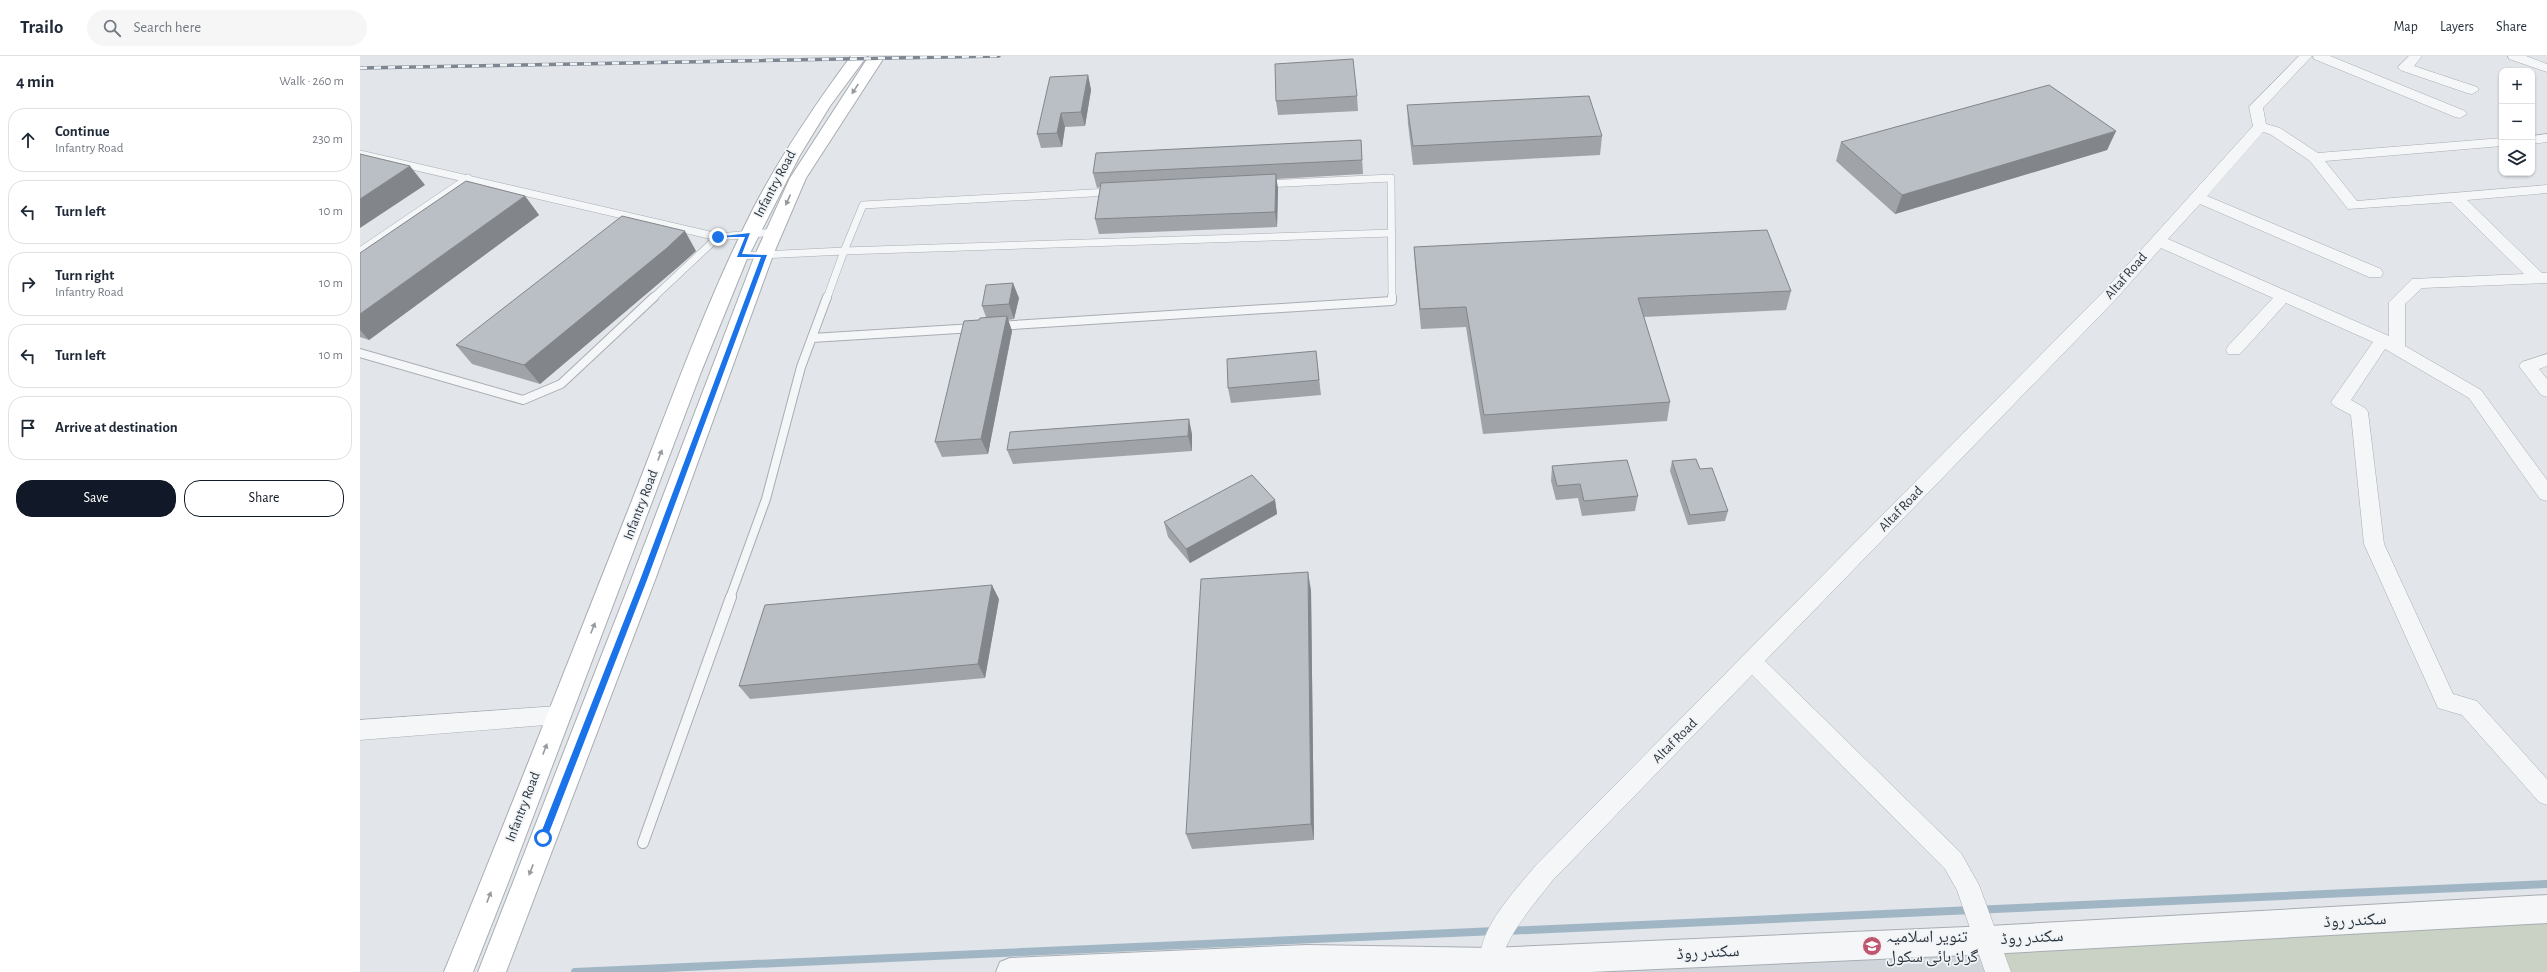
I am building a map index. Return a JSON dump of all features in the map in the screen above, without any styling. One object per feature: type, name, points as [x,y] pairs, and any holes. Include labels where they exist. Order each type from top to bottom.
[{"type":"main road","name":"Infantry Road","points":[[458,972],[709,325],[748,235],[792,152],[830,95],[859,56]]},
{"type":"main road","name":"Infantry Road","points":[[492,972],[649,565],[764,255],[798,178],[877,56]]},
{"type":"main road","points":[[510,841],[543,838]]},
{"type":"street","points":[[2306,56],[2256,106],[2260,127],[2275,131],[2315,158],[2352,206],[2547,189]]},
{"type":"street","points":[[2319,56],[2460,114]]},
{"type":"street","points":[[2416,56],[2405,67],[2472,90]]},
{"type":"street","points":[[2514,56],[2547,68]]},
{"type":"street","name":"Altaf Road","points":[[1493,954],[1518,906],[1544,873],[2110,295],[2157,240],[2198,197],[2260,127]]},
{"type":"street","points":[[2535,140],[2547,138]]},
{"type":"street","points":[[2315,158],[2499,142]]},
{"type":"street","points":[[2198,197],[2375,273]]},
{"type":"street","points":[[2455,197],[2543,279]]},
{"type":"street","points":[[2157,240],[2390,344],[2475,394],[2547,494]]},
{"type":"street","points":[[2543,279],[2418,283],[2397,302],[2390,344],[2340,402],[2359,412],[2374,544],[2446,701],[2469,708],[2547,795]]},
{"type":"street","points":[[2234,350],[2283,297]]},
{"type":"street","points":[[2547,360],[2528,366],[2547,391]]},
{"type":"street","points":[[1752,662],[1953,861],[1967,885],[1989,940],[1998,972]]},
{"type":"street","points":[[360,730],[558,716]]},
{"type":"street","name":"سکندر روڈ","points":[[1010,972],[1307,960],[1452,967],[1493,954],[1989,940],[2547,909]]},
{"type":"lane","points":[[360,154],[718,237],[774,232]]},
{"type":"lane","points":[[360,251],[468,178]]},
{"type":"lane","points":[[812,338],[1392,301],[1391,178],[1257,184]]},
{"type":"lane","points":[[643,843],[766,499],[801,367],[844,251],[863,205],[1115,192]]},
{"type":"lane","points":[[739,256],[844,251],[1392,233]]},
{"type":"lane","points":[[360,353],[523,400],[561,384],[718,237]]},
{"type":"shaded area","name":"تنویر اسلامیہ گرلز ہائی سکول","points":[[1999,933],[2007,972],[1485,972]]},
{"type":"green space","points":[[2547,913],[2547,972],[2007,972],[1999,933]]},
{"type":"building","points":[[1353,59],[1357,96],[1276,101],[1275,64]]},
{"type":"building","points":[[1088,75],[1081,112],[1061,113],[1057,133],[1037,134],[1050,77]]},
{"type":"building","points":[[2049,85],[2116,131],[1902,195],[1841,142]]},
{"type":"building","points":[[1589,96],[1602,136],[1413,146],[1407,105]]},
{"type":"building","points":[[1361,140],[1362,160],[1093,173],[1096,153]]},
{"type":"building","points":[[360,154],[410,166],[360,199]]},
{"type":"building","points":[[1276,174],[1275,212],[1095,219],[1101,183]]},
{"type":"building","points":[[466,181],[525,196],[360,314],[360,253]]},
{"type":"building","points":[[622,216],[685,231],[667,248],[524,365],[456,345]]},
{"type":"building","points":[[1767,230],[1791,291],[1638,298],[1670,402],[1484,415],[1466,307],[1420,309],[1414,247]]},
{"type":"building","points":[[1013,283],[1009,304],[982,306],[986,285]]},
{"type":"building","points":[[1007,316],[981,439],[935,442],[964,321]]},
{"type":"building","points":[[1316,351],[1319,380],[1228,388],[1227,359]]},
{"type":"building","points":[[1189,419],[1188,436],[1007,450],[1010,432]]},
{"type":"building","points":[[1696,459],[1700,469],[1712,468],[1728,511],[1690,515],[1672,461]]},
{"type":"building","points":[[1627,460],[1638,496],[1584,501],[1580,484],[1557,486],[1552,466]]},
{"type":"building","points":[[1252,475],[1275,500],[1186,549],[1164,522]]},
{"type":"building","points":[[1308,572],[1311,824],[1186,834],[1201,579]]},
{"type":"building","points":[[992,585],[978,664],[739,686],[765,605]]},
{"type":"waterway","points":[[1506,931],[2547,884]]},
{"type":"waterway","points":[[575,972],[1496,931]]},
{"type":"railway","points":[[360,68],[999,56]]},
{"type":"place","name":"تنویر اسلامیہ گرلز ہائی سکول","points":[[1872,946]]},
{"type":"route","points":[[543,838],[643,580],[764,255],[739,256],[748,235],[718,237]]}]
